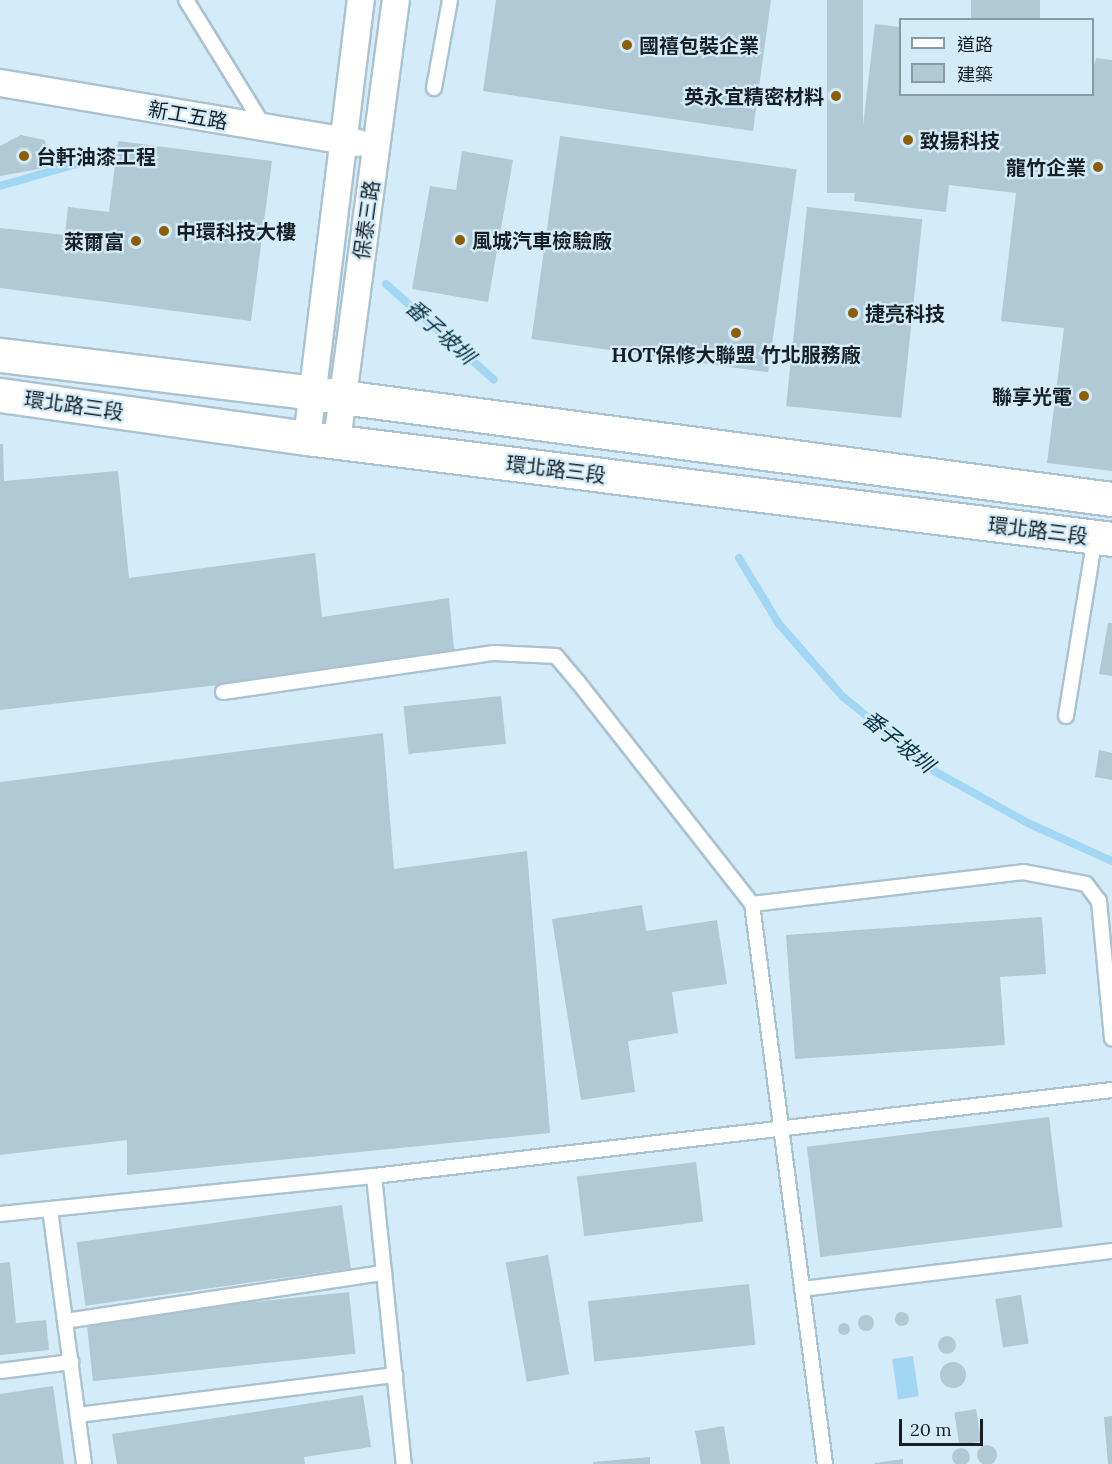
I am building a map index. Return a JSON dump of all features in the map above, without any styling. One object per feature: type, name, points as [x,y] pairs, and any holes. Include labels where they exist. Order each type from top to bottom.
[{"type":"street","name":"保泰三路","points":[[322,440],[327,394],[342,141],[361,0]]},
{"type":"street","name":"保泰三路","points":[[327,394],[376,145],[396,0]]},
{"type":"street","name":"新工五路","points":[[0,83],[266,129],[376,145]]},
{"type":"street","name":"環北路三段","points":[[0,355],[327,394],[1112,499]]},
{"type":"street","name":"環北路三段","points":[[0,395],[322,440],[1103,538]]},
{"type":"lane","points":[[186,0],[266,129]]},
{"type":"lane","points":[[434,88],[450,0]]},
{"type":"lane","points":[[1066,716],[1103,538]]},
{"type":"lane","points":[[223,692],[494,653],[556,656],[752,904],[779,1127],[825,1464]]},
{"type":"lane","points":[[752,904],[1023,872],[1086,884],[1099,901],[1112,1038]]},
{"type":"lane","points":[[0,1215],[374,1176],[1112,1090]]},
{"type":"lane","points":[[374,1176],[404,1464]]},
{"type":"lane","points":[[51,1209],[84,1464]]},
{"type":"lane","points":[[802,1289],[1112,1251]]},
{"type":"lane","points":[[65,1322],[384,1273]]},
{"type":"lane","points":[[0,1371],[71,1362]]},
{"type":"lane","points":[[78,1415],[395,1375]]},
{"type":"water","points":[[913,1356],[919,1397],[898,1400],[892,1359]]},
{"type":"building","name":"國禧包裝企業","points":[[496,0],[771,0],[753,131],[483,91]]},
{"type":"building","name":"英永宜精密材料","points":[[827,0],[863,0],[863,193],[827,193]]},
{"type":"building","points":[[971,0],[1040,0],[1040,18],[971,18]]},
{"type":"building","points":[[875,24],[899,27],[899,96],[1094,96],[1096,58],[1112,60],[1112,471],[1047,463],[1064,328],[1001,321],[1016,193],[949,185],[946,212],[854,201]]},
{"type":"building","name":"台軒油漆工程","points":[[21,135],[45,140],[50,167],[0,176],[0,146]]},
{"type":"building","points":[[560,136],[797,169],[768,372],[531,339]]},
{"type":"building","name":"中環科技大樓","points":[[118,141],[272,161],[251,321],[0,288],[0,228],[65,235],[68,207],[109,212]]},
{"type":"building","name":"風城汽車檢驗廠","points":[[462,151],[513,160],[488,302],[412,289],[430,186],[456,190]]},
{"type":"building","name":"捷亮科技","points":[[807,207],[922,219],[901,418],[786,406]]},
{"type":"building","points":[[0,444],[3,444],[4,481],[118,471],[129,578],[315,553],[322,617],[449,598],[455,658],[0,710]]},
{"type":"building","points":[[1108,623],[1112,623],[1112,676],[1099,674]]},
{"type":"building","points":[[501,696],[506,744],[409,754],[404,706]]},
{"type":"building","points":[[383,733],[394,869],[527,851],[550,1133],[127,1175],[127,1140],[0,1155],[0,782]]},
{"type":"building","points":[[1099,750],[1112,753],[1112,780],[1095,777]]},
{"type":"building","points":[[642,905],[646,931],[717,920],[727,984],[672,992],[678,1033],[628,1041],[635,1092],[581,1100],[552,919]]},
{"type":"building","points":[[1042,917],[1046,974],[1000,977],[1005,1045],[795,1059],[786,935]]},
{"type":"building","points":[[1049,1117],[1063,1227],[820,1257],[807,1147]]},
{"type":"building","points":[[696,1162],[703,1222],[584,1236],[577,1177]]},
{"type":"building","points":[[342,1205],[351,1268],[86,1306],[77,1242]]},
{"type":"building","points":[[548,1255],[569,1374],[527,1382],[506,1262]]},
{"type":"building","points":[[10,1262],[16,1323],[46,1320],[49,1350],[0,1355],[0,1263]]},
{"type":"building","points":[[749,1284],[755,1345],[594,1362],[588,1301]]},
{"type":"building","points":[[349,1292],[355,1354],[93,1381],[86,1320]]},
{"type":"building","points":[[1021,1295],[1029,1343],[1003,1347],[995,1299]]},
{"type":"building","points":[[899,1312],[905,1312],[909,1319],[905,1326],[899,1326],[895,1322],[895,1316]]},
{"type":"building","points":[[866,1315],[872,1317],[874,1323],[872,1329],[866,1331],[860,1329],[858,1323],[860,1317]]},
{"type":"building","points":[[846,1323],[850,1329],[846,1335],[842,1335],[838,1327]]},
{"type":"building","points":[[947,1336],[953,1339],[956,1345],[953,1351],[947,1354],[941,1351],[938,1345],[941,1339]]},
{"type":"building","points":[[953,1362],[962,1366],[966,1375],[962,1384],[953,1388],[944,1384],[940,1375],[944,1366]]},
{"type":"building","points":[[53,1386],[64,1464],[0,1464],[0,1394]]},
{"type":"building","points":[[363,1395],[371,1447],[304,1457],[305,1464],[117,1464],[112,1434]]},
{"type":"building","points":[[976,1409],[981,1442],[959,1445],[954,1412]]},
{"type":"building","points":[[1112,1416],[1112,1464],[1108,1464],[1104,1417]]},
{"type":"building","points":[[724,1426],[730,1464],[701,1464],[695,1431]]},
{"type":"building","points":[[987,1445],[994,1448],[997,1455],[994,1462],[987,1465],[980,1462],[977,1455],[980,1448]]},
{"type":"building","points":[[961,1448],[969,1454],[969,1460],[964,1465],[955,1463],[952,1457],[955,1451]]},
{"type":"building","points":[[650,1457],[650,1464],[593,1464],[593,1462]]},
{"type":"building","points":[[903,1459],[903,1464],[875,1464],[875,1463]]},
{"type":"waterway","points":[[0,186],[87,161]]},
{"type":"waterway","name":"番子坡圳","points":[[386,284],[494,380]]},
{"type":"waterway","name":"番子坡圳","points":[[739,558],[779,624],[842,696],[936,772],[1030,824],[1112,861]]},
{"type":"place","name":"國禧包裝企業","points":[[627,45]]},
{"type":"place","name":"英永宜精密材料","points":[[836,96]]},
{"type":"place","name":"致揚科技","points":[[908,140]]},
{"type":"place","name":"台軒油漆工程","points":[[24,156]]},
{"type":"place","name":"龍竹企業","points":[[1098,167]]},
{"type":"place","name":"中環科技大樓","points":[[164,231]]},
{"type":"place","name":"風城汽車檢驗廠","points":[[460,240]]},
{"type":"place","name":"萊爾富","points":[[136,241]]},
{"type":"place","name":"捷亮科技","points":[[853,313]]},
{"type":"place","name":"HOT保修大聯盟 竹北服務廠","points":[[736,333]]},
{"type":"place","name":"聯享光電","points":[[1084,396]]}]
